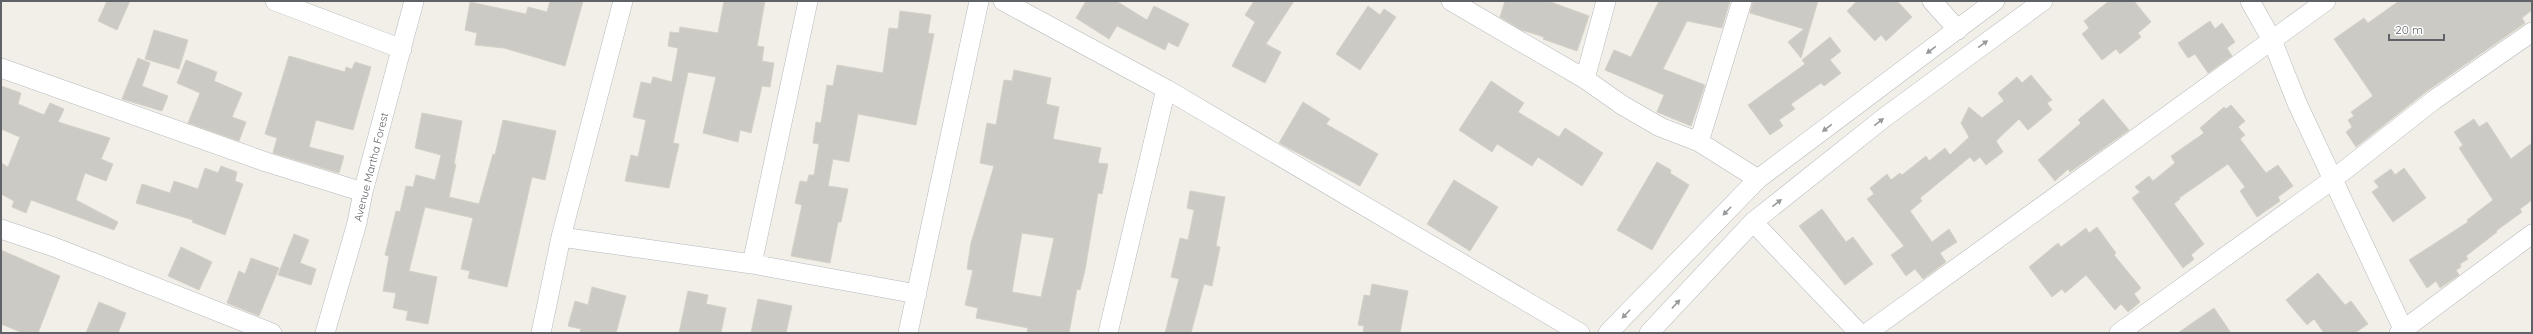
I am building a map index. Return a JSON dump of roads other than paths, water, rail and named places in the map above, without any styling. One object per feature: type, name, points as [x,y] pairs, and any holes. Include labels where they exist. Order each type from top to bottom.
[{"type":"street","points":[[274,1],[402,49]]},
{"type":"street","name":"Avenue Martha Forest","points":[[325,333],[357,223],[363,192],[414,1]]},
{"type":"street","points":[[541,333],[561,238],[623,1]]},
{"type":"street","points":[[752,264],[808,1]]},
{"type":"street","points":[[908,333],[979,1]]},
{"type":"street","points":[[1451,1],[1472,7],[1585,79],[1622,105],[1660,127],[1699,142],[1758,179]]},
{"type":"street","points":[[1585,79],[1606,1]]},
{"type":"street","points":[[1699,142],[1742,1]]},
{"type":"street","points":[[1932,1],[1958,30]]},
{"type":"street","points":[[1608,333],[1758,179],[1995,1]]},
{"type":"street","points":[[1649,333],[1753,222],[1885,117],[2043,1]]},
{"type":"street","points":[[2250,1],[2272,40],[2297,103],[2403,332],[2532,234]]},
{"type":"street","points":[[1867,333],[2326,1]]},
{"type":"street","points":[[1014,3],[1166,89],[1580,333]]},
{"type":"street","points":[[2119,333],[2332,180],[2434,100],[2532,32]]},
{"type":"street","points":[[1,68],[266,162],[363,192]]},
{"type":"street","points":[[1108,333],[1166,89]]},
{"type":"street","points":[[1753,222],[1859,333]]},
{"type":"street","points":[[1,229],[54,247],[272,333]]},
{"type":"street","points":[[561,238],[752,264],[917,294]]}]
